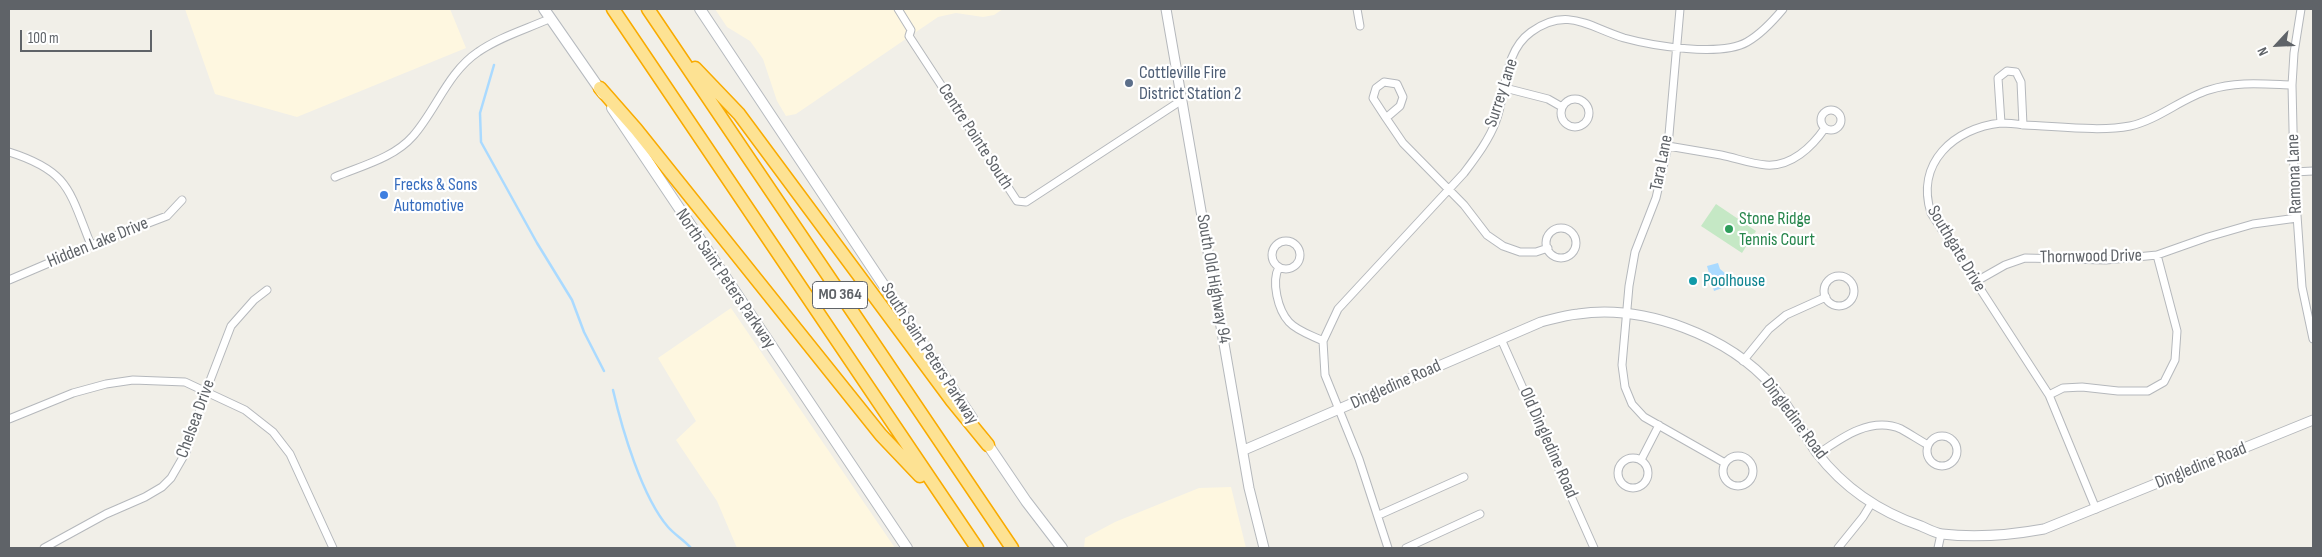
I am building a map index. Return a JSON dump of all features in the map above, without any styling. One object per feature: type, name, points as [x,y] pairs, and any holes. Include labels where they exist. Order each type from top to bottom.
[{"type":"highway","name":"MO 364","points":[[613,9],[977,548]]},
{"type":"highway","name":"MO 364","points":[[648,9],[1012,548]]},
{"type":"highway","points":[[670,41],[739,114],[952,401],[988,445]]},
{"type":"highway","points":[[600,88],[636,129],[881,434],[945,503]]},
{"type":"main road","name":"North Saint Peters Parkway","points":[[544,9],[600,88],[628,135],[907,548]]},
{"type":"main road","name":"South Saint Peters Parkway","points":[[700,9],[959,397],[988,445],[1026,501],[1062,548]]},
{"type":"street","name":"Centre Pointe South","points":[[898,9],[912,30],[909,36],[1017,201],[1022,203],[1182,100]]},
{"type":"street","name":"South Old Highway 94","points":[[1166,9],[1244,450],[1249,488],[1264,548]]},
{"type":"street","points":[[1357,9],[1360,26]]},
{"type":"street","name":"Tara Lane","points":[[1680,9],[1668,146],[1656,198],[1635,252],[1622,365],[1625,387],[1632,404],[1644,417],[1725,463]]},
{"type":"street","name":"Surrey Lane","points":[[1323,341],[1338,309],[1449,189],[1479,153],[1496,122],[1509,65],[1518,45],[1530,32],[1544,24],[1563,19],[1581,20],[1624,38],[1707,50],[1737,46],[1763,30],[1783,9]]},
{"type":"street","name":"Ramona Lane","points":[[2301,9],[2294,53],[2292,85],[2294,172],[2302,287],[2313,339]]},
{"type":"street","points":[[335,177],[383,157],[398,149],[412,137],[463,64],[478,51],[551,18]]},
{"type":"street","points":[[2001,123],[1998,78],[2007,71],[2016,72],[2021,82],[2023,125]]},
{"type":"street","points":[[1386,118],[1400,106],[1403,97],[1401,88],[1388,82],[1376,88],[1373,98],[1386,118],[1403,143],[1449,189],[1487,235],[1503,246],[1520,252],[1536,252],[1548,248]]},
{"type":"street","name":"Southgate Drive","points":[[2096,509],[2049,395],[1931,213],[1927,197],[1927,183],[1933,162],[1948,145],[1975,130],[2001,123],[2122,127],[2145,121],[2208,90],[2223,86],[2238,84],[2292,85]]},
{"type":"street","points":[[1505,88],[1548,99],[1562,107]]},
{"type":"street","points":[[1568,100],[1582,101],[1586,104],[1590,113],[1587,122],[1579,128],[1570,127],[1561,116],[1562,107],[1568,100]]},
{"type":"street","points":[[1668,146],[1765,165],[1774,165],[1785,163],[1815,143],[1825,128]]},
{"type":"street","points":[[9,152],[38,162],[60,177],[78,210],[91,244]]},
{"type":"street","points":[[2294,172],[2313,172]]},
{"type":"street","name":"Hidden Lake Drive","points":[[9,280],[91,244],[167,216],[182,200]]},
{"type":"street","name":"Thornwood Drive","points":[[1975,282],[2005,265],[2025,258],[2106,260],[2157,255],[2253,224],[2297,218]]},
{"type":"street","points":[[1568,230],[1575,237],[1576,247],[1574,252],[1566,258],[1556,257],[1548,248],[1548,238],[1554,231],[1568,230]]},
{"type":"street","points":[[1282,242],[1295,244],[1301,256],[1298,264],[1290,270],[1279,267],[1272,256],[1274,247],[1282,242]]},
{"type":"street","points":[[2049,395],[2063,388],[2082,387],[2118,391],[2148,391],[2164,382],[2175,360],[2177,331],[2157,255]]},
{"type":"street","points":[[1279,267],[1275,274],[1279,303],[1289,322],[1323,341],[1325,375],[1379,515],[1388,548]]},
{"type":"street","points":[[1843,276],[1853,286],[1851,300],[1843,306],[1833,305],[1826,297],[1826,284],[1833,277],[1843,276]]},
{"type":"street","name":"Chelsea Drive","points":[[44,548],[106,514],[162,487],[178,470],[231,326],[254,300],[267,290]]},
{"type":"street","points":[[1743,360],[1769,329],[1786,315],[1826,297]]},
{"type":"street","name":"Dingledine Road","points":[[1244,450],[1541,322],[1578,313],[1627,314],[1670,322],[1703,334],[1743,360],[1772,386],[1818,454],[1841,479],[1871,504],[1900,519],[1941,534],[2018,534],[2044,529],[2313,420]]},
{"type":"street","name":"Old Dingledine Road","points":[[1501,339],[1594,548]]},
{"type":"street","points":[[9,419],[73,394],[106,384],[133,380],[185,382],[245,410],[273,432],[290,454],[333,548]]},
{"type":"street","points":[[1641,460],[1658,426]]},
{"type":"street","points":[[1818,454],[1848,434],[1866,428],[1885,426],[1899,428],[1928,445]]},
{"type":"street","points":[[1945,436],[1953,442],[1956,456],[1950,464],[1935,465],[1928,458],[1928,445],[1936,437],[1945,436]]},
{"type":"street","points":[[1737,456],[1746,458],[1750,461],[1753,470],[1750,480],[1742,485],[1732,484],[1724,473],[1725,463],[1737,456]]},
{"type":"street","points":[[1632,458],[1641,460],[1648,473],[1645,482],[1636,488],[1627,487],[1620,480],[1620,466],[1632,458]]},
{"type":"street","points":[[1379,515],[1464,476]]},
{"type":"street","points":[[1838,548],[1871,504]]},
{"type":"street","points":[[1406,548],[1480,514]]},
{"type":"street","points":[[1938,548],[1941,534]]},
{"type":"shaded area","points":[[185,9],[450,9],[466,48],[297,117],[215,94]]},
{"type":"shaded area","points":[[715,9],[1003,9],[994,15],[983,17],[956,13],[938,17],[796,114],[786,116],[777,101],[763,59],[750,41],[727,27]]},
{"type":"shaded area","points":[[731,308],[895,548],[737,548],[717,501],[676,440],[696,421],[658,358]]},
{"type":"shaded area","points":[[1231,487],[1246,548],[1084,548],[1085,538],[1115,522],[1199,488]]},
{"type":"green space","name":"Stone Ridge Tennis Court","points":[[1716,204],[1756,231],[1742,253],[1701,226]]},
{"type":"water","points":[[1718,263],[1720,269],[1726,274],[1723,280],[1725,287],[1714,291],[1707,266]]},
{"type":"waterway","points":[[494,65],[480,113],[481,142],[537,243],[572,300],[584,332],[604,371]]},
{"type":"waterway","points":[[613,390],[634,462],[650,498],[668,527],[691,548]]},
{"type":"place","name":"Cottleville Fire District Station 2","points":[[1129,83]]},
{"type":"place","name":"Frecks & Sons Automotive","points":[[384,195]]},
{"type":"place","name":"Stone Ridge Tennis Court","points":[[1729,229]]},
{"type":"place","name":"Poolhouse","points":[[1693,281]]}]
